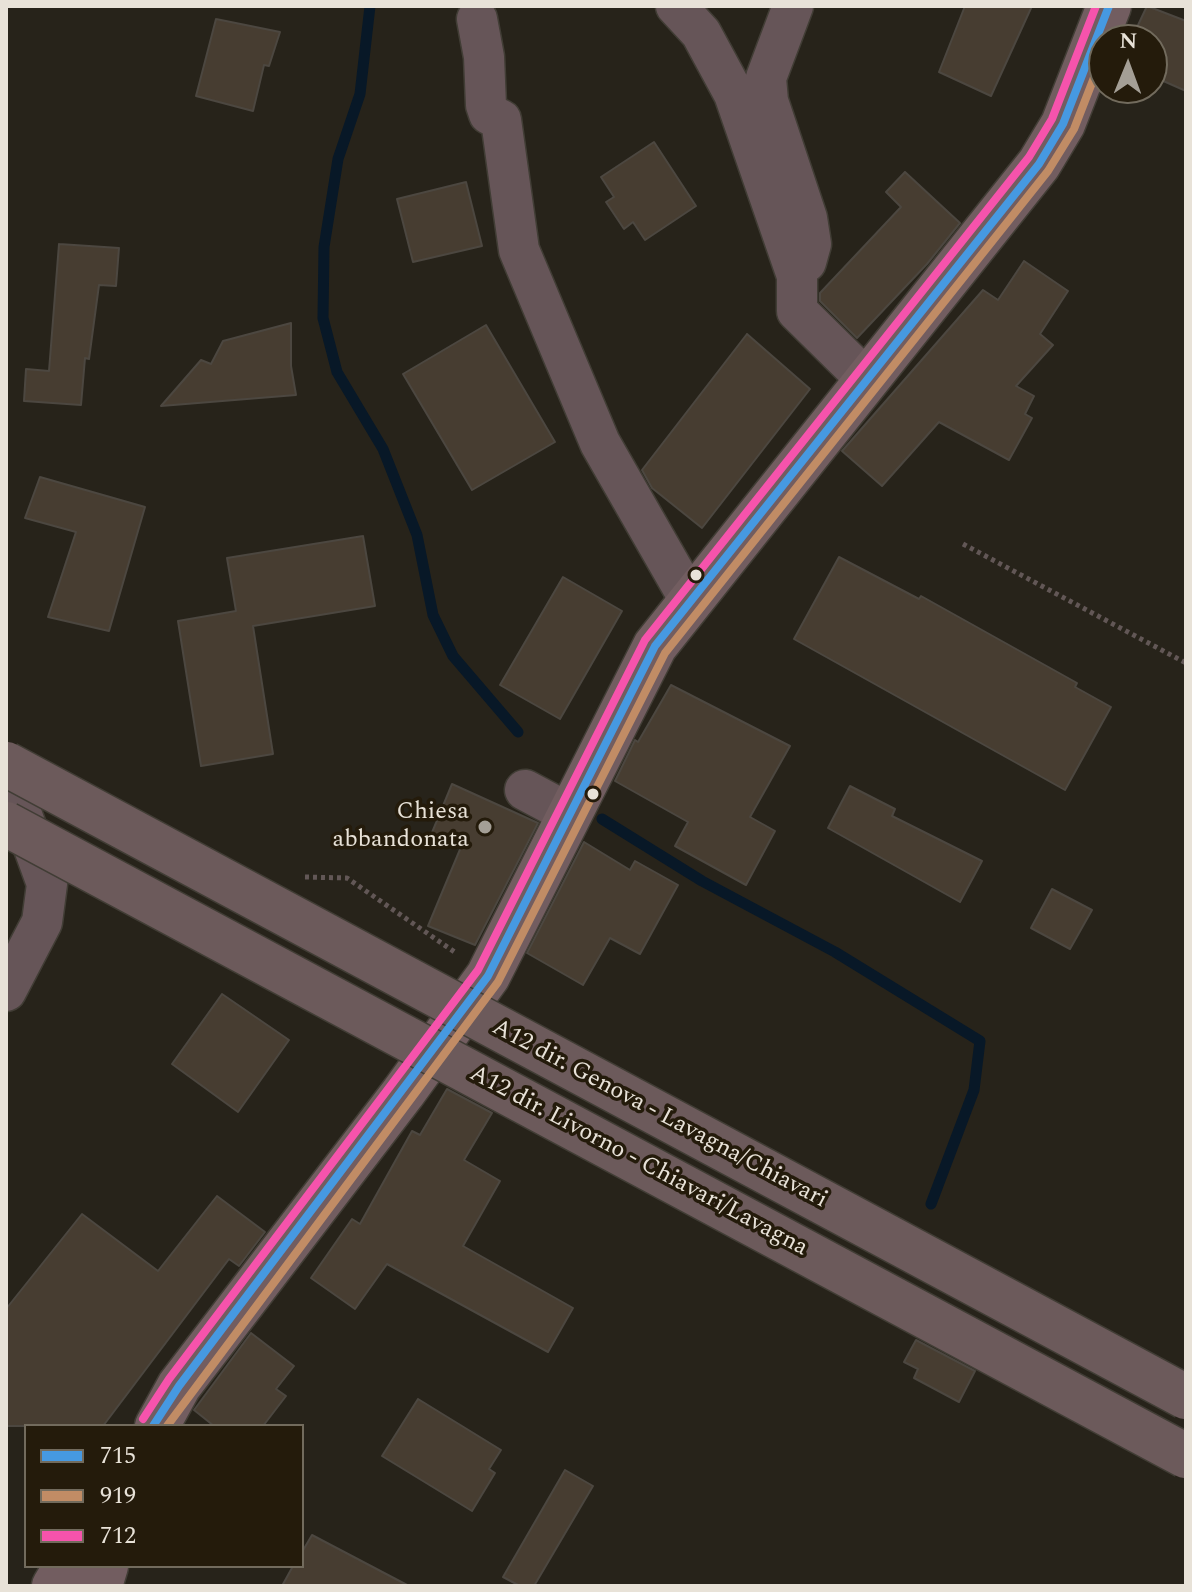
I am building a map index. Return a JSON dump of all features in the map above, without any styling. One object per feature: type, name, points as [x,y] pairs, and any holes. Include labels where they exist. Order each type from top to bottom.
[{"type":"highway","name":"A12 dir. Genova - Lavagna/Chiavari","points":[[6,764],[1186,1397]]},
{"type":"highway","name":"A12 dir. Livorno - Chiavari/Lavagna","points":[[6,824],[1186,1456]]},
{"type":"main road","points":[[157,1421],[488,976],[643,664],[1039,164],[1063,124],[1109,6]]},
{"type":"main road","points":[[55,1586],[65,1568]]},
{"type":"street","points":[[676,6],[701,33],[734,94],[797,276],[797,311],[866,379]]},
{"type":"street","points":[[793,6],[766,78],[768,101],[807,218],[811,244],[805,266],[797,276]]},
{"type":"street","points":[[477,19],[486,105],[489,114],[501,120],[519,250],[600,443],[691,602]]},
{"type":"street","points":[[6,771],[47,884],[42,922],[6,991]]},
{"type":"street","points":[[525,790],[568,813]]},
{"type":"path","points":[[963,544],[1186,663]]},
{"type":"building","points":[[965,6],[1032,6],[991,96],[939,72]]},
{"type":"building","points":[[1147,6],[1186,21],[1186,91],[1168,83],[1168,24],[1139,24]]},
{"type":"building","points":[[216,19],[280,32],[269,66],[264,65],[253,111],[196,96]]},
{"type":"building","points":[[654,142],[696,206],[645,240],[633,222],[624,229],[606,202],[614,197],[601,177]]},
{"type":"building","points":[[905,172],[960,223],[927,264],[857,338],[820,301],[820,293],[901,207],[886,192]]},
{"type":"building","points":[[466,182],[482,246],[413,262],[397,199]]},
{"type":"building","points":[[59,244],[119,248],[116,286],[99,285],[89,359],[85,358],[81,405],[24,401],[26,369],[49,371]]},
{"type":"building","points":[[1024,261],[1068,291],[1040,334],[1053,345],[1016,386],[1034,396],[1025,414],[1032,418],[1009,460],[939,422],[882,486],[842,451],[983,290],[998,300]]},
{"type":"building","points":[[291,323],[291,366],[296,395],[161,406],[201,360],[211,364],[223,341]]},
{"type":"building","points":[[486,325],[555,442],[472,490],[403,374]]},
{"type":"building","points":[[747,334],[810,389],[702,528],[652,488],[642,470]]},
{"type":"building","points":[[40,477],[145,507],[109,631],[48,617],[76,532],[25,518]]},
{"type":"building","points":[[363,536],[375,606],[253,626],[273,754],[201,766],[178,621],[236,611],[227,558]]},
{"type":"building","points":[[839,557],[919,599],[921,596],[1077,683],[1075,687],[1111,707],[1065,790],[794,639]]},
{"type":"building","points":[[563,577],[622,611],[560,719],[500,685]]},
{"type":"building","points":[[671,685],[790,746],[750,817],[775,831],[746,885],[675,846],[688,822],[615,781],[635,740],[638,742]]},
{"type":"building","points":[[452,784],[538,823],[475,945],[428,926],[461,847],[431,835]]},
{"type":"building","points":[[850,786],[895,809],[892,816],[982,861],[960,902],[828,828]]},
{"type":"building","points":[[584,842],[630,870],[635,861],[678,885],[640,954],[610,938],[583,985],[527,953]]},
{"type":"building","points":[[1052,889],[1092,910],[1070,949],[1031,928]]},
{"type":"building","points":[[222,994],[289,1040],[238,1112],[172,1064]]},
{"type":"building","points":[[447,1089],[492,1113],[464,1160],[500,1181],[463,1246],[573,1308],[548,1352],[387,1264],[355,1309],[311,1278],[352,1219],[360,1224],[412,1131],[420,1135]]},
{"type":"building","points":[[217,1196],[265,1232],[239,1266],[229,1259],[105,1424],[6,1426],[6,1309],[82,1214],[158,1271]]},
{"type":"building","points":[[251,1333],[294,1366],[276,1389],[286,1396],[265,1424],[212,1424],[194,1410]]},
{"type":"building","points":[[916,1340],[975,1371],[959,1402],[914,1378],[918,1369],[904,1362]]},
{"type":"building","points":[[418,1399],[501,1450],[489,1469],[495,1473],[472,1511],[382,1456]]},
{"type":"building","points":[[565,1470],[593,1486],[534,1586],[520,1586],[503,1577]]},
{"type":"building","points":[[312,1535],[409,1586],[282,1586],[292,1568],[304,1568],[304,1549]]},
{"type":"waterway","points":[[370,6],[360,94],[338,159],[324,247],[323,318],[337,372],[383,449],[417,535],[433,615],[453,656],[518,732]]},
{"type":"waterway","points":[[602,819],[702,881],[835,952],[980,1041],[974,1090],[931,1204]]},
{"type":"transit line","name":"712","points":[[143,1419],[169,1379],[478,970],[645,640],[1029,157],[1052,119],[1096,6]]},
{"type":"transit line","name":"715","points":[[154,1424],[179,1386],[488,976],[655,646],[1039,164],[1063,124],[1109,6]]},
{"type":"transit line","name":"919","points":[[168,1424],[498,982],[665,653],[1048,171],[1074,129],[1088,93]]},
{"type":"place","name":"Chiesa abbandonata","points":[[485,827]]}]
